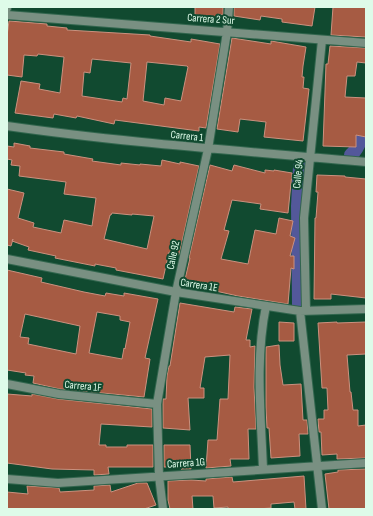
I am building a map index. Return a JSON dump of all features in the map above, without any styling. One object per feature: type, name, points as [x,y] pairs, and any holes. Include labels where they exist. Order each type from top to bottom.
[{"type":"street","name":"Calle 92","points":[[163,509],[159,476],[157,404],[176,292],[208,149],[227,32],[229,7]]},
{"type":"street","name":"Carrera 2 Sur","points":[[7,15],[366,43]]},
{"type":"street","name":"Calle 94","points":[[322,40],[304,218],[303,311],[322,509]]},
{"type":"street","name":"Carrera 1","points":[[7,126],[46,132],[208,149],[366,162]]},
{"type":"street","name":"Carrera 1E","points":[[7,259],[176,292],[266,306],[303,311],[366,309]]},
{"type":"street","points":[[263,469],[259,383],[262,326],[266,306]]},
{"type":"street","name":"Carrera 1F","points":[[7,384],[59,394],[157,404]]},
{"type":"street","name":"Carrera 1G","points":[[7,479],[58,482],[366,463]]},
{"type":"building","points":[[195,7],[223,7],[223,15],[218,14],[218,19],[195,19]]},
{"type":"building","points":[[234,7],[315,7],[312,26],[282,22],[282,19],[261,16],[260,20],[234,16]]},
{"type":"building","points":[[333,7],[366,7],[366,37],[331,35]]},
{"type":"building","points":[[9,21],[47,24],[47,26],[67,28],[67,30],[150,35],[191,42],[191,39],[220,44],[206,128],[199,127],[199,131],[115,120],[114,124],[77,116],[76,118],[54,114],[53,118],[15,113],[21,81],[40,84],[39,89],[60,93],[64,57],[38,54],[37,56],[24,55],[22,77],[7,75],[7,36]],"holes":[[[92,59],[131,63],[127,99],[123,98],[122,102],[82,96],[84,72],[90,73]],[[147,62],[188,67],[181,101],[165,98],[164,105],[143,101]]]},
{"type":"building","points":[[232,38],[271,44],[271,41],[306,47],[302,77],[304,77],[303,88],[309,89],[303,141],[264,137],[266,122],[240,119],[238,132],[217,129]]},
{"type":"building","points":[[330,46],[366,48],[366,63],[357,62],[355,76],[347,76],[345,97],[366,98],[366,137],[356,135],[356,147],[323,146],[326,64],[328,64]]},
{"type":"building","points":[[14,143],[30,146],[30,148],[64,152],[64,154],[93,159],[92,161],[121,165],[121,163],[161,166],[162,160],[199,166],[179,255],[169,252],[163,279],[116,270],[116,268],[95,264],[95,266],[55,258],[56,256],[28,250],[29,247],[12,241],[11,246],[7,245],[7,189],[24,193],[18,218],[34,223],[33,227],[61,233],[64,220],[92,226],[96,198],[64,194],[66,182],[19,176],[20,166],[11,165],[12,160],[7,159],[7,146],[14,147]],"holes":[[[112,213],[154,216],[147,249],[104,239],[110,215]]]},
{"type":"building","points":[[210,165],[232,171],[234,165],[265,173],[265,170],[274,170],[292,173],[288,213],[260,209],[261,204],[232,200],[224,230],[229,231],[221,259],[248,264],[255,230],[276,234],[279,218],[293,221],[290,236],[295,238],[290,256],[294,256],[294,269],[291,268],[288,304],[238,296],[184,284]]},
{"type":"building","points":[[317,175],[345,176],[366,179],[366,298],[331,294],[331,299],[314,299],[315,218],[318,192],[316,192]]},
{"type":"building","points":[[7,270],[42,278],[41,282],[84,292],[105,296],[106,293],[124,296],[124,293],[158,299],[145,358],[150,359],[144,397],[60,389],[33,383],[34,376],[25,375],[26,373],[7,370]],"holes":[[[97,312],[120,316],[120,320],[130,322],[122,359],[89,353]],[[25,314],[80,326],[76,354],[28,344],[29,338],[20,337]]]},
{"type":"building","points":[[180,303],[234,312],[235,307],[252,309],[246,340],[250,340],[250,347],[255,346],[254,387],[256,429],[248,429],[249,459],[230,459],[231,466],[206,468],[208,440],[217,440],[220,399],[228,399],[230,355],[205,357],[200,388],[204,388],[204,398],[188,398],[190,430],[163,428],[163,399],[166,399],[167,376],[170,366]]},
{"type":"building","points":[[279,322],[294,323],[294,341],[279,341]]},
{"type":"building","points":[[366,322],[366,354],[347,355],[353,410],[358,410],[358,426],[366,425],[366,458],[337,459],[337,454],[322,455],[321,432],[319,432],[318,419],[324,419],[324,410],[328,410],[327,388],[322,388],[318,323]]},
{"type":"building","points":[[279,345],[283,385],[301,384],[303,420],[307,420],[308,434],[299,434],[300,456],[271,458],[266,407],[266,347]]},
{"type":"building","points":[[7,394],[32,396],[32,394],[58,399],[152,409],[152,427],[101,424],[99,445],[106,445],[106,447],[127,447],[127,445],[153,445],[153,467],[108,467],[109,474],[94,475],[94,470],[52,469],[7,463]]},
{"type":"building","points":[[164,445],[190,445],[191,469],[181,469],[188,467],[164,467]]},
{"type":"building","points":[[366,469],[366,509],[329,509],[325,474],[338,472],[338,470]]},
{"type":"building","points":[[304,476],[306,509],[295,509],[294,502],[271,504],[271,508],[214,508],[213,496],[192,496],[193,509],[170,509],[168,500],[168,481],[206,481],[206,479],[232,477],[233,482]]},
{"type":"building","points":[[138,483],[147,483],[156,505],[144,509],[7,509],[7,492],[28,494],[27,486],[59,488],[60,492],[94,490],[94,486],[110,485],[111,492]]},
{"type":"waterway","points":[[351,155],[355,151],[360,141],[366,113]]},
{"type":"waterway","points":[[299,305],[298,206],[300,167]]}]
